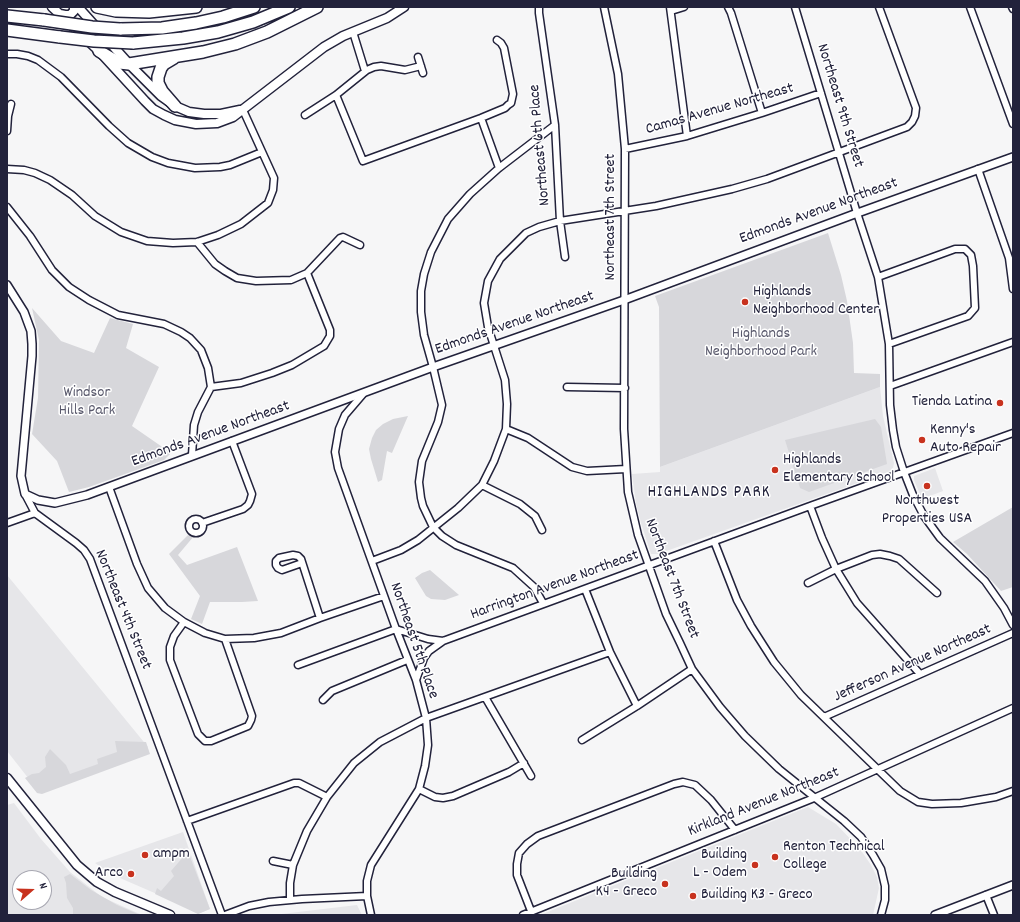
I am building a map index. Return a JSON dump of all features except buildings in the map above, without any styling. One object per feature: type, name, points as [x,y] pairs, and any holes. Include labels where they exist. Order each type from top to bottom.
[{"type":"highway","points":[[97,7],[116,11],[149,12],[196,7]]},
{"type":"highway","points":[[7,16],[92,27],[145,29],[184,25],[223,17],[254,7]]},
{"type":"highway","points":[[7,30],[94,41],[134,43],[183,38],[218,32],[253,22],[289,7]]},
{"type":"highway","points":[[99,51],[119,63],[129,64],[215,49],[245,40],[279,27],[317,7]]},
{"type":"highway","points":[[175,106],[162,91],[158,83],[158,77],[164,64],[180,56]]},
{"type":"main road","points":[[52,7],[99,51],[144,101],[164,115],[175,120],[196,124],[217,123],[227,120],[243,110],[324,47],[353,32],[387,18],[404,7]]},
{"type":"main road","points":[[60,14],[65,16],[70,14],[74,10],[74,7]]},
{"type":"main road","points":[[78,7],[129,64],[162,96],[175,106],[188,112],[204,114],[221,114],[243,110]]},
{"type":"main road","points":[[7,778],[77,865],[97,882],[115,892],[170,915]]},
{"type":"street","name":"Northeast 6th Place","points":[[539,7],[556,125],[560,221],[565,257]]},
{"type":"street","name":"Northeast 7th Street","points":[[604,7],[618,74],[625,149],[624,429],[626,469],[632,512],[638,535],[666,614],[692,669],[720,707],[745,736],[779,769],[860,837],[873,855],[881,870],[885,886],[881,915]]},
{"type":"street","points":[[684,7],[671,9],[687,136]]},
{"type":"street","points":[[728,7],[762,113]]},
{"type":"street","name":"Northeast 9th Street","points":[[795,7],[857,213],[878,277],[888,344],[893,430],[896,447],[904,472],[913,496],[924,516],[940,538],[990,587],[1013,625]]},
{"type":"street","points":[[372,561],[401,550],[418,540],[458,508],[482,485],[494,461],[506,429],[507,404],[505,380],[488,327],[484,303],[488,281],[500,259],[526,234],[539,227],[560,221],[625,212],[732,189],[767,178],[907,127],[915,116],[916,108],[879,7]]},
{"type":"street","points":[[970,7],[1013,124]]},
{"type":"street","points":[[353,32],[365,71]]},
{"type":"street","points":[[336,95],[363,161],[505,108],[511,102],[513,94],[504,48],[497,40]]},
{"type":"street","points":[[7,54],[28,56],[38,60],[61,77],[109,126],[128,143],[152,157],[168,163],[195,168],[220,167],[230,165],[262,152]]},
{"type":"street","points":[[418,57],[423,73]]},
{"type":"street","points":[[305,115],[336,95],[365,71],[378,66],[405,70],[421,66]]},
{"type":"street","name":"Camas Avenue Northeast","points":[[625,149],[687,136],[821,93]]},
{"type":"street","points":[[7,131],[8,116],[11,104]]},
{"type":"street","points":[[7,169],[24,170],[50,180],[72,195],[95,216],[121,232],[147,241],[173,243],[197,242],[218,235],[241,224],[268,203],[273,190],[274,178],[243,110]]},
{"type":"street","points":[[481,118],[499,168]]},
{"type":"street","points":[[543,603],[534,587],[513,568],[456,546],[442,536],[433,527],[423,506],[419,482],[422,461],[438,422],[442,405],[424,336],[421,312],[421,291],[424,274],[431,252],[448,219],[470,194],[499,168],[556,125]]},
{"type":"street","name":"Edmonds Avenue Northeast","points":[[26,494],[38,500],[55,503],[74,499],[433,367],[624,300],[857,213],[1013,157]]},
{"type":"street","points":[[978,169],[1009,258],[1013,290]]},
{"type":"street","points":[[7,207],[30,236],[52,270],[69,287],[89,300],[118,315],[164,324],[181,332],[190,338],[201,350],[208,368],[210,387],[198,412],[194,425],[192,455]]},
{"type":"street","points":[[197,242],[215,264],[237,278],[256,281],[291,280],[308,273],[340,238],[347,238],[360,245]]},
{"type":"street","points":[[878,277],[955,249],[965,249],[971,255],[974,266],[975,308],[968,316],[888,344]]},
{"type":"street","points":[[210,387],[241,383],[272,373],[292,365],[324,346],[330,336],[330,330],[308,273]]},
{"type":"street","name":"Northeast 4th Street","points":[[7,285],[24,312],[31,331],[32,356],[21,476],[26,494],[35,513],[76,543],[84,550],[90,559],[222,915]]},
{"type":"street","points":[[890,386],[1013,342]]},
{"type":"street","points":[[567,387],[625,388]]},
{"type":"street","name":"Northeast 5th Place","points":[[363,394],[345,415],[339,429],[335,452],[338,468],[407,660],[416,680],[426,718],[428,745],[425,766],[419,789],[372,865],[367,881],[367,896]]},
{"type":"street","points":[[506,429],[528,438],[572,467],[587,471],[626,469]]},
{"type":"street","name":"Harrington Avenue Northeast","points":[[416,680],[424,658],[430,651],[443,641],[543,603],[1013,433]]},
{"type":"street","points":[[202,523],[243,509],[250,501],[252,494],[232,442]]},
{"type":"street","points":[[482,485],[520,504],[535,516],[542,530]]},
{"type":"street","points":[[109,487],[137,564],[148,588],[165,608],[184,622],[205,633],[225,639],[254,638],[281,633],[384,596]]},
{"type":"street","points":[[810,506],[836,569],[857,603],[920,674]]},
{"type":"street","points":[[7,523],[35,513]]},
{"type":"street","points":[[714,541],[737,600],[751,626],[774,662],[801,695],[900,791],[918,802],[932,804],[961,803],[996,797],[1013,791]]},
{"type":"street","points":[[808,583],[836,569],[872,555],[880,554],[899,559],[937,593]]},
{"type":"street","points":[[302,563],[320,618]]},
{"type":"street","points":[[585,588],[610,652],[637,706]]},
{"type":"street","points":[[184,622],[174,636],[170,647],[170,660],[198,734],[205,741],[211,741],[248,726],[252,716],[225,639]]},
{"type":"street","points":[[298,665],[396,629],[428,639],[443,641]]},
{"type":"street","name":"Jefferson Avenue Northeast","points":[[824,718],[1013,633]]},
{"type":"street","points":[[290,900],[290,883],[293,864],[307,831],[327,797],[354,763],[365,753],[380,742],[426,718],[610,652]]},
{"type":"street","points":[[323,700],[332,691],[407,660]]},
{"type":"street","points":[[582,740],[637,706],[692,669]]},
{"type":"street","points":[[485,698],[531,776]]},
{"type":"street","name":"Kirkland Avenue Northeast","points":[[522,915],[814,798],[1013,708]]},
{"type":"street","points":[[419,789],[436,797],[443,798],[453,796],[509,772],[524,763]]},
{"type":"street","points":[[531,912],[517,875],[517,864],[519,853],[527,844],[538,836],[674,784],[683,782],[695,785],[711,800],[735,830]]},
{"type":"street","points":[[187,821],[294,783],[299,783],[327,797]]},
{"type":"street","points":[[273,861],[293,864]]},
{"type":"street","points":[[935,915],[1013,885]]},
{"type":"street","points":[[986,895],[994,915]]},
{"type":"street","points":[[225,915],[254,905],[269,902],[367,896],[371,915]]},
{"type":"shaded area","name":"Highlands Elementary School","points":[[880,387],[883,416],[894,463],[893,468],[888,472],[658,554],[651,554],[636,503],[632,474],[660,472],[660,467]]},
{"type":"shaded area","points":[[935,468],[943,491],[922,499],[914,480],[914,476]]},
{"type":"shaded area","points":[[7,575],[148,747],[36,788],[7,751]]},
{"type":"shaded area","points":[[14,803],[41,839],[70,872],[102,897],[142,915],[7,915],[7,805]]},
{"type":"shaded area","name":"Renton Technical College","points":[[808,807],[836,824],[860,849],[871,865],[877,877],[879,888],[873,915],[540,915]]},
{"type":"shaded area","points":[[183,832],[210,909],[198,914],[180,904],[113,875],[95,863]]},
{"type":"shaded area","points":[[357,905],[362,915],[273,915]]},
{"type":"green space","name":"Highlands Neighborhood Park","points":[[828,233],[841,275],[847,301],[853,343],[854,373],[880,374],[880,387],[660,467],[659,307],[655,296]]},
{"type":"green space","name":"Windsor Hills Park","points":[[32,308],[61,341],[94,353],[110,318],[133,324],[126,348],[159,367],[132,426],[171,453],[164,460],[89,487],[69,492],[57,461],[32,434],[38,398],[39,340]]},
{"type":"green space","points":[[408,416],[392,453],[387,451],[382,480],[378,482],[369,449],[372,438],[376,430],[383,424],[393,419]]},
{"type":"green space","points":[[875,419],[881,427],[887,464],[809,492],[800,488],[785,440]]},
{"type":"green space","points":[[1013,507],[1013,587],[1001,591],[967,554],[953,542]]},
{"type":"green space","points":[[188,535],[194,536],[178,555],[187,565],[237,547],[258,601],[210,602],[202,624],[191,619],[200,596],[169,554]]},
{"type":"green space","points":[[430,570],[459,595],[445,600],[431,599],[426,596],[415,578]]},
{"type":"green space","points":[[115,741],[146,742],[150,754],[42,794],[37,793],[25,778],[32,774],[39,773],[46,767],[45,757],[50,749],[66,765],[70,774],[98,764],[97,759],[117,752]]},
{"type":"green space","points":[[189,854],[210,909],[198,914],[155,894],[157,888],[161,891],[174,876],[171,871],[184,856]]},
{"type":"green space","points":[[70,874],[91,890],[117,905],[140,915],[73,915],[73,908],[67,898],[64,877]]},
{"type":"place","name":"Highlands Neighborhood Center","points":[[745,302]]},
{"type":"place","name":"Tienda Latina","points":[[1000,403]]},
{"type":"place","name":"Kenny's Auto Repair","points":[[922,440]]},
{"type":"place","name":"Highlands Elementary School","points":[[775,470]]},
{"type":"place","name":"Northwest Properties USA","points":[[927,486]]},
{"type":"place","name":"ampm","points":[[145,855]]},
{"type":"place","name":"Renton Technical College","points":[[775,857]]},
{"type":"place","name":"Building L - Odem","points":[[755,865]]},
{"type":"place","name":"Arco","points":[[131,874]]},
{"type":"place","name":"Building K4 - Greco","points":[[665,884]]},
{"type":"place","name":"Building K3 - Greco","points":[[693,896]]},
{"type":"district","name":"HIGHLANDS PARK","points":[[709,494]]}]
